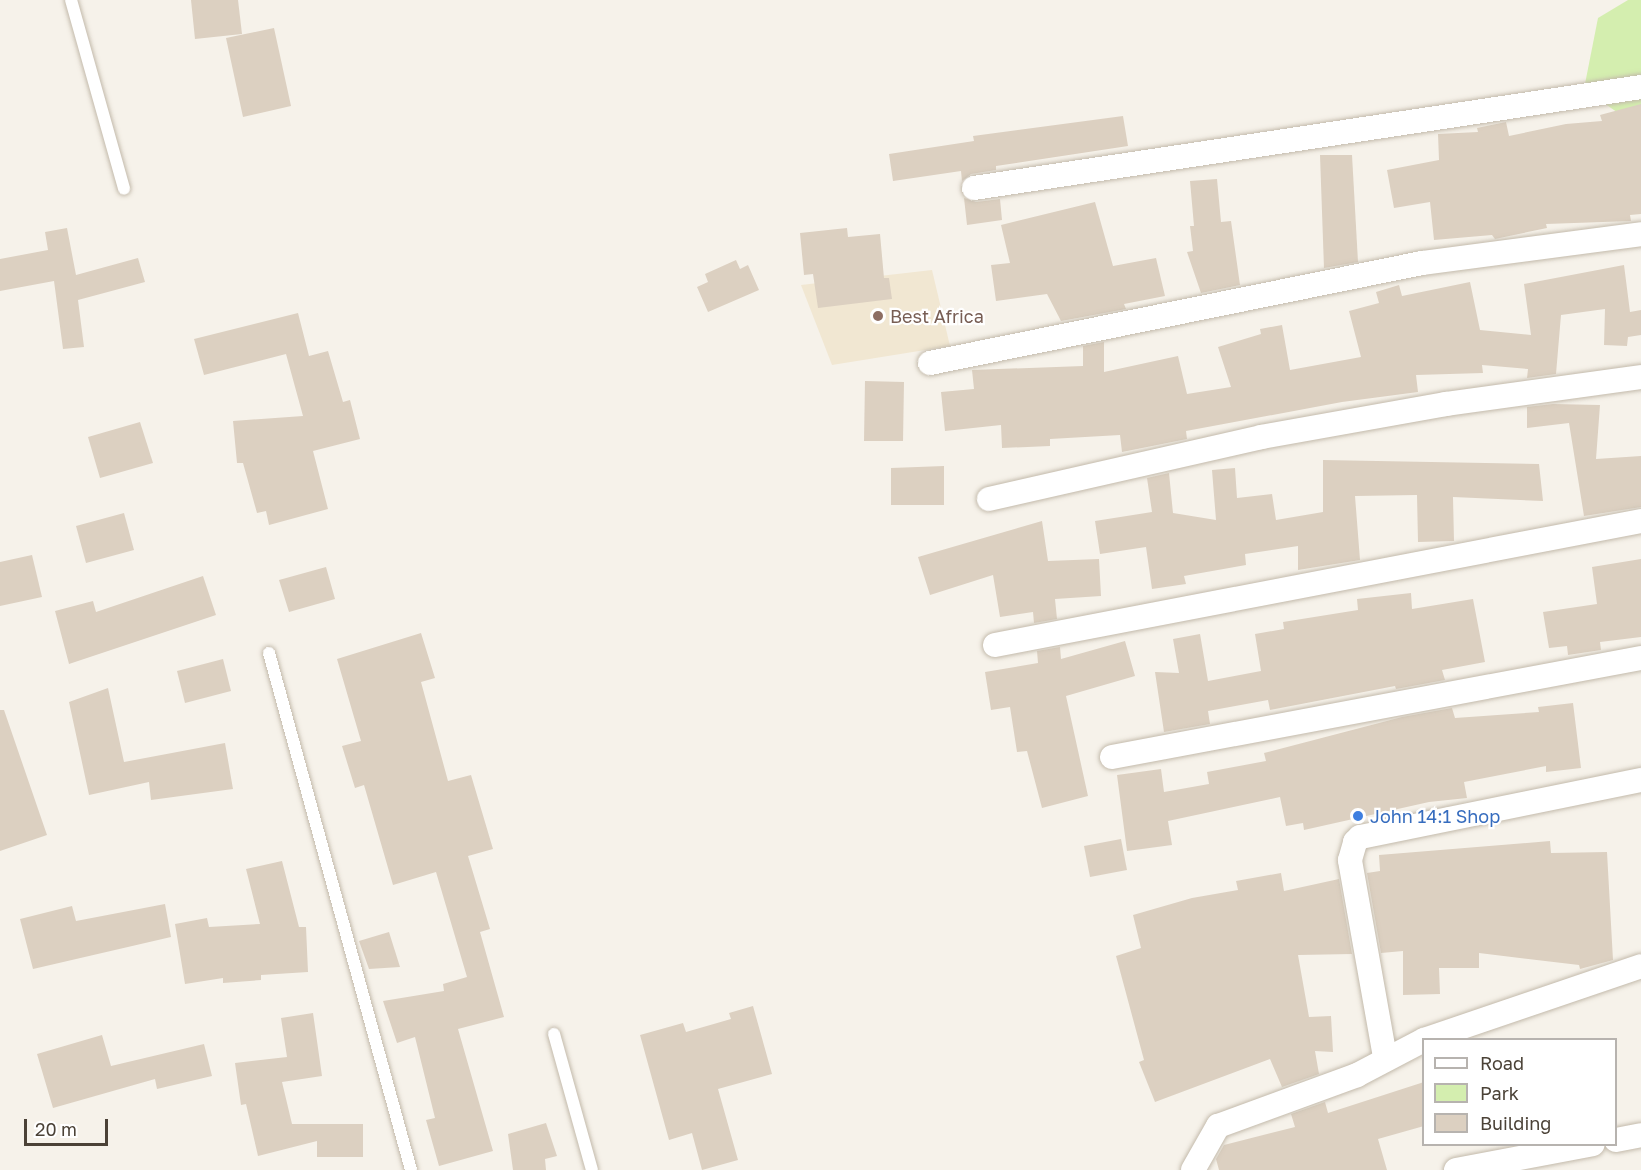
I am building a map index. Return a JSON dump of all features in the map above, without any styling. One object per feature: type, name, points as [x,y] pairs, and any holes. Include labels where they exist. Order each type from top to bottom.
[{"type":"street","points":[[974,188],[1641,87]]},
{"type":"street","points":[[930,363],[1422,262],[1641,234]]},
{"type":"street","points":[[989,499],[1261,437],[1446,404],[1641,377]]},
{"type":"street","points":[[996,645],[1641,521]]},
{"type":"street","points":[[1112,757],[1641,658]]},
{"type":"street","points":[[1385,1057],[1350,860],[1355,842],[1360,837],[1641,780]]},
{"type":"street","points":[[1430,1038],[1641,966]]},
{"type":"street","points":[[1193,1170],[1218,1126],[1357,1074],[1385,1057],[1422,1041]]},
{"type":"street","points":[[1617,1140],[1641,1135]]},
{"type":"street","points":[[1456,1170],[1582,1146]]},
{"type":"lane","points":[[71,0],[124,189]]},
{"type":"lane","points":[[269,653],[411,1170]]},
{"type":"lane","points":[[554,1034],[592,1170]]},
{"type":"shaded area","name":"Best Africa","points":[[932,270],[950,346],[832,365],[801,285]]},
{"type":"green space","points":[[1628,0],[1641,0],[1641,129],[1584,89],[1598,18]]},
{"type":"building","points":[[191,0],[238,0],[242,34],[195,39]]},
{"type":"building","points":[[274,28],[291,106],[243,117],[226,38]]},
{"type":"building","points":[[1641,104],[1641,214],[1630,215],[1631,221],[1546,224],[1547,228],[1495,239],[1492,235],[1434,240],[1430,202],[1394,208],[1387,170],[1439,160],[1438,134],[1478,132],[1477,128],[1506,122],[1509,136],[1566,124],[1602,121],[1600,115]]},
{"type":"building","points":[[1123,116],[1128,146],[996,166],[996,170],[971,174],[962,181],[961,171],[893,181],[889,154],[974,141],[973,136]]},
{"type":"building","points":[[1320,155],[1352,155],[1358,262],[1324,268]]},
{"type":"building","points":[[1217,179],[1221,222],[1231,221],[1240,285],[1201,293],[1187,252],[1193,251],[1190,226],[1194,226],[1190,181]]},
{"type":"building","points":[[964,198],[976,202],[1000,199],[1002,220],[967,225]]},
{"type":"building","points":[[1095,202],[1113,266],[1156,258],[1165,296],[1124,304],[1126,309],[1061,321],[1047,294],[996,301],[991,265],[1010,263],[1001,225]]},
{"type":"building","points":[[67,228],[76,275],[138,258],[145,282],[78,300],[84,347],[63,349],[54,281],[0,291],[0,259],[48,250],[45,232]]},
{"type":"building","points":[[847,228],[848,237],[880,234],[884,278],[889,278],[892,299],[818,308],[813,274],[804,275],[800,233]]},
{"type":"building","points":[[736,260],[740,269],[748,265],[759,290],[708,312],[697,287],[708,282],[705,274]]},
{"type":"building","points":[[1624,265],[1630,312],[1641,310],[1641,335],[1628,337],[1627,346],[1604,345],[1605,309],[1561,315],[1556,374],[1527,378],[1528,369],[1482,365],[1483,373],[1416,375],[1418,392],[1342,402],[1186,431],[1187,439],[1122,452],[1120,435],[1050,439],[1050,446],[1002,448],[1001,425],[945,431],[941,392],[974,389],[972,370],[1083,366],[1083,346],[1104,342],[1104,372],[1178,356],[1187,394],[1231,387],[1218,347],[1261,334],[1260,329],[1282,325],[1290,370],[1361,357],[1349,311],[1379,303],[1376,292],[1399,285],[1402,296],[1470,282],[1480,330],[1531,335],[1524,284]]},
{"type":"building","points":[[298,313],[309,356],[328,351],[343,402],[350,400],[360,439],[313,451],[328,509],[269,525],[266,511],[257,513],[243,463],[237,463],[233,421],[303,416],[286,354],[204,375],[194,339]]},
{"type":"building","points":[[865,381],[904,382],[903,441],[864,441]]},
{"type":"building","points":[[1553,404],[1600,405],[1596,459],[1641,456],[1641,507],[1584,516],[1569,423],[1527,428],[1527,407]]},
{"type":"building","points":[[140,422],[153,463],[100,478],[88,437]]},
{"type":"building","points":[[1323,460],[1539,464],[1543,501],[1453,497],[1454,541],[1418,542],[1417,495],[1355,496],[1360,560],[1298,570],[1298,546],[1245,554],[1246,565],[1184,576],[1186,584],[1152,589],[1146,547],[1100,554],[1095,521],[1152,512],[1147,478],[1169,473],[1173,513],[1216,520],[1212,470],[1235,468],[1237,498],[1272,494],[1276,520],[1323,512]]},
{"type":"building","points":[[944,466],[944,505],[891,505],[891,468]]},
{"type":"building","points":[[124,513],[134,550],[86,563],[76,526]]},
{"type":"building","points":[[1042,521],[1048,561],[1099,559],[1101,596],[1055,599],[1057,619],[1034,623],[1033,612],[1000,617],[993,575],[930,595],[918,557]]},
{"type":"building","points":[[32,555],[42,597],[0,606],[0,562]]},
{"type":"building","points":[[1641,559],[1641,637],[1600,642],[1601,650],[1568,655],[1567,646],[1549,648],[1543,612],[1597,604],[1592,567]]},
{"type":"building","points":[[326,567],[335,599],[289,612],[279,580]]},
{"type":"building","points":[[203,576],[216,615],[69,664],[55,611],[93,601],[96,612]]},
{"type":"building","points":[[1411,593],[1412,609],[1473,599],[1485,662],[1442,670],[1445,680],[1396,689],[1395,686],[1270,710],[1268,700],[1208,711],[1210,724],[1164,732],[1155,672],[1179,673],[1173,639],[1200,634],[1208,681],[1261,671],[1255,634],[1284,629],[1283,622],[1358,610],[1357,599]]},
{"type":"building","points":[[421,633],[435,678],[421,682],[448,781],[471,775],[493,849],[468,856],[490,929],[480,932],[504,1017],[458,1029],[493,1151],[439,1166],[426,1120],[435,1118],[415,1037],[397,1043],[383,1001],[444,991],[443,984],[467,977],[436,872],[393,885],[364,785],[355,788],[342,746],[361,741],[337,659]]},
{"type":"building","points":[[1125,641],[1135,676],[1066,696],[1088,796],[1042,808],[1027,751],[1017,752],[1010,707],[991,710],[985,672],[1038,663],[1037,651],[1060,647],[1061,659]]},
{"type":"building","points":[[223,659],[231,691],[185,703],[177,671]]},
{"type":"building","points":[[108,688],[124,762],[225,743],[233,789],[151,800],[149,782],[89,795],[69,702]]},
{"type":"building","points":[[1573,703],[1581,768],[1546,772],[1546,766],[1464,782],[1467,798],[1429,802],[1304,830],[1303,823],[1286,826],[1280,797],[1168,821],[1172,845],[1127,851],[1117,775],[1161,769],[1164,792],[1209,784],[1207,772],[1266,761],[1264,753],[1402,717],[1452,708],[1455,718],[1539,712],[1538,707]]},
{"type":"building","points":[[0,710],[4,710],[47,835],[0,851]]},
{"type":"building","points":[[1121,839],[1127,870],[1090,877],[1084,846]]},
{"type":"building","points":[[1550,841],[1551,853],[1607,852],[1613,960],[1580,969],[1579,965],[1479,953],[1479,968],[1439,968],[1440,994],[1403,995],[1403,951],[1381,953],[1367,873],[1380,871],[1379,855]]},
{"type":"building","points":[[282,861],[299,927],[306,927],[308,972],[261,975],[261,980],[223,983],[223,978],[185,984],[175,924],[207,918],[209,927],[260,924],[246,869]]},
{"type":"building","points":[[1281,873],[1284,891],[1339,879],[1352,954],[1298,955],[1309,1017],[1331,1016],[1333,1052],[1315,1051],[1319,1074],[1282,1087],[1270,1059],[1155,1102],[1139,1062],[1144,1060],[1116,956],[1141,948],[1133,915],[1192,898],[1238,890],[1236,881]]},
{"type":"building","points":[[165,904],[171,937],[33,969],[20,919],[72,906],[76,921]]},
{"type":"building","points":[[389,932],[400,967],[369,969],[359,941]]},
{"type":"building","points":[[753,1006],[772,1074],[718,1089],[738,1160],[702,1170],[692,1133],[669,1140],[640,1035],[683,1023],[686,1032],[731,1019],[729,1013]]},
{"type":"building","points":[[313,1013],[322,1076],[282,1082],[292,1124],[363,1124],[363,1157],[317,1157],[317,1141],[258,1156],[246,1104],[241,1105],[235,1063],[287,1057],[281,1018]]},
{"type":"building","points":[[102,1035],[111,1066],[204,1044],[212,1076],[157,1089],[155,1079],[53,1108],[37,1054]]},
{"type":"building","points":[[1422,1083],[1422,1127],[1378,1139],[1387,1170],[1219,1170],[1216,1159],[1224,1145],[1295,1127],[1291,1114],[1325,1102],[1328,1113]]},
{"type":"building","points":[[546,1123],[557,1156],[545,1159],[546,1170],[513,1170],[508,1134]]},
{"type":"place","name":"Best Africa","points":[[878,316]]},
{"type":"place","name":"John 14:1 Shop","points":[[1358,816]]}]
